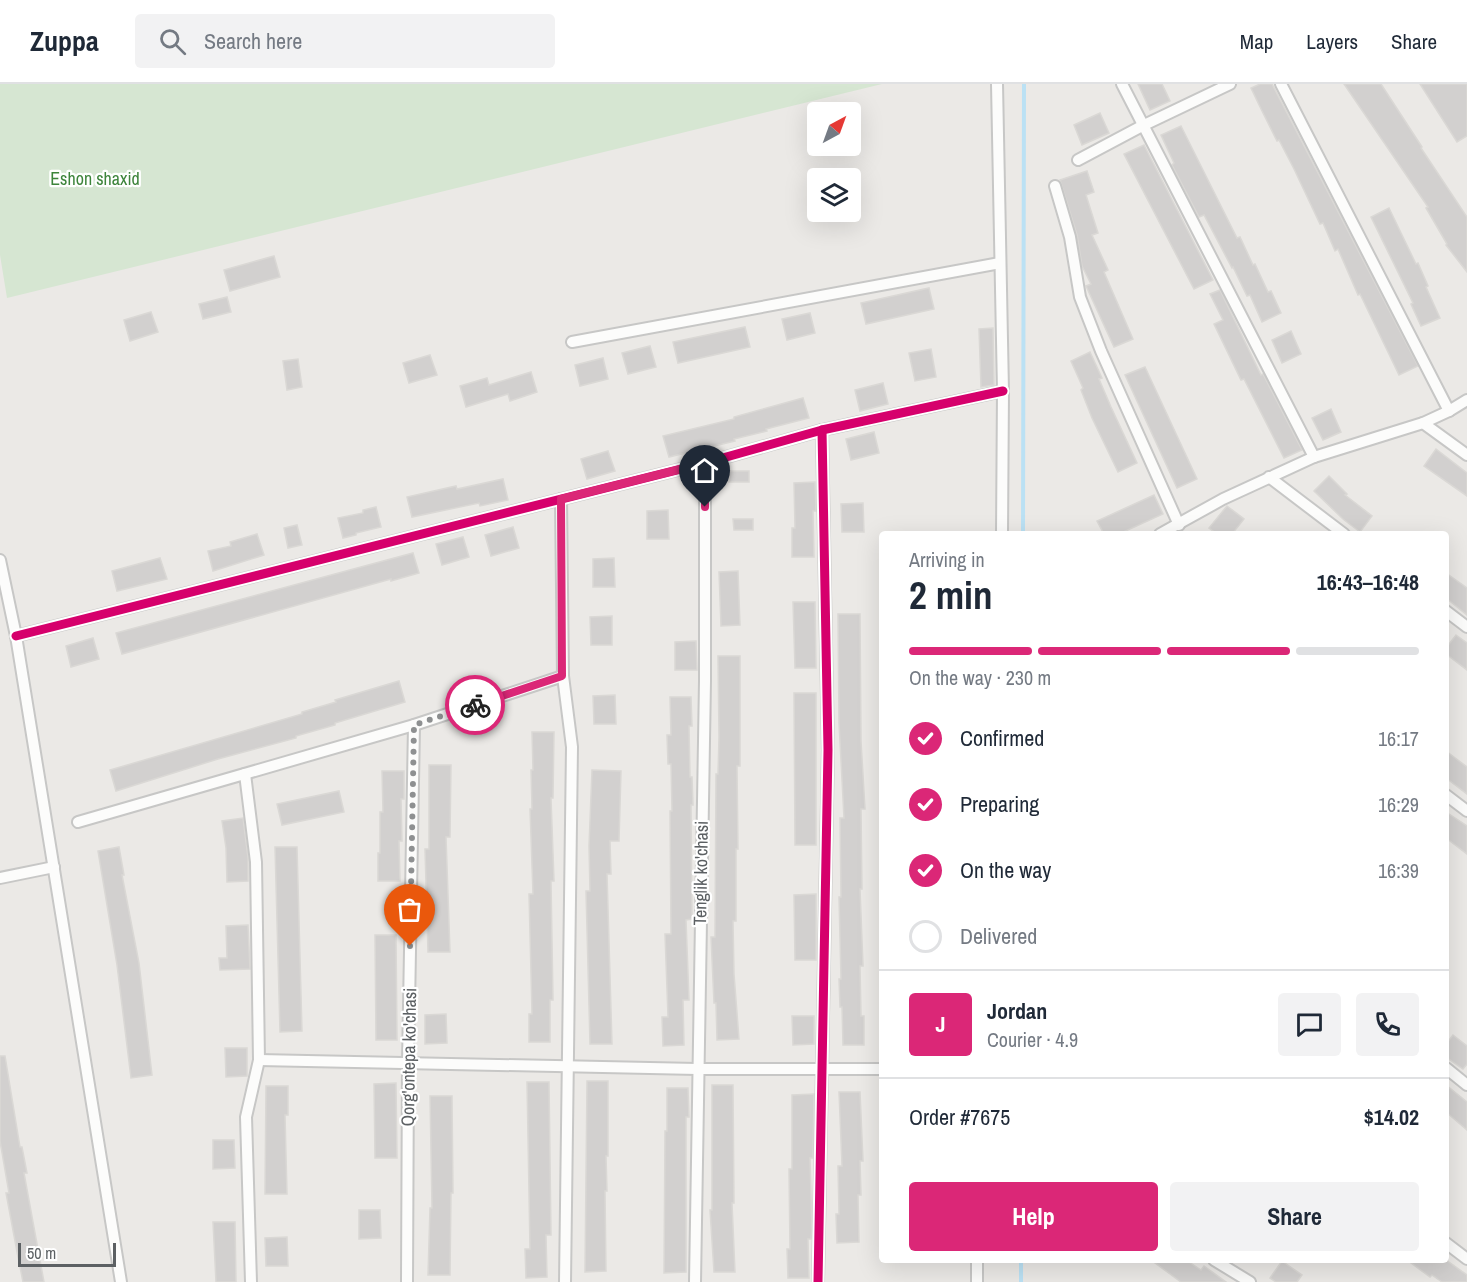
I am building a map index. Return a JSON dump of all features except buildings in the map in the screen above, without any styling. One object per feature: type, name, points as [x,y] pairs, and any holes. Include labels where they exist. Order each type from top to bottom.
[{"type":"street","points":[[997,84],[1003,391],[1002,531]]},
{"type":"street","points":[[1122,84],[1314,458]]},
{"type":"street","points":[[1078,160],[1230,84]]},
{"type":"street","points":[[1281,84],[1449,411]]},
{"type":"street","points":[[1055,186],[1070,237],[1080,297],[1101,351],[1179,525]]},
{"type":"street","points":[[572,342],[1000,263]]},
{"type":"street","points":[[16,636],[705,463],[822,430],[1003,391]]},
{"type":"street","points":[[1166,531],[1223,499],[1269,477],[1314,458],[1423,423],[1467,400]]},
{"type":"street","points":[[1423,423],[1467,455]]},
{"type":"street","points":[[818,1282],[828,750],[822,430]]},
{"type":"street","name":"Tenglik ko'chasi","points":[[695,1282],[705,681],[705,463]]},
{"type":"street","points":[[1269,477],[1340,531]]},
{"type":"street","points":[[561,499],[562,676],[572,747],[565,1282]]},
{"type":"street","points":[[0,560],[16,636],[121,1282]]},
{"type":"street","points":[[1449,613],[1467,627]]},
{"type":"street","points":[[78,822],[414,725],[562,676]]},
{"type":"street","name":"Qorg'ontepa ko'chasi","points":[[407,1282],[414,725]]},
{"type":"street","points":[[245,774],[256,862],[259,1060],[246,1117],[251,1282]]},
{"type":"street","points":[[1449,797],[1467,811]]},
{"type":"street","points":[[0,878],[54,867]]},
{"type":"street","points":[[259,1060],[697,1069],[879,1069]]},
{"type":"street","points":[[1449,1070],[1467,1085]]},
{"type":"street","points":[[1449,1245],[1467,1259]]},
{"type":"street","points":[[977,1263],[977,1282]]},
{"type":"street","points":[[1219,1263],[1250,1282]]},
{"type":"green space","name":"Eshon shaxid","points":[[0,84],[882,84],[7,298],[0,255]]},
{"type":"waterway","points":[[1023,531],[1024,84]]},
{"type":"waterway","points":[[1021,1263],[1021,1282]]},
{"type":"cycle path","points":[[16,636],[705,463],[822,430],[1003,391]]},
{"type":"cycle path","points":[[818,1282],[828,750],[822,430]]},
{"type":"way so far","points":[[410,946],[414,725],[475,705]]},
{"type":"route","points":[[475,705],[562,676],[561,499],[705,463],[705,507]]}]
